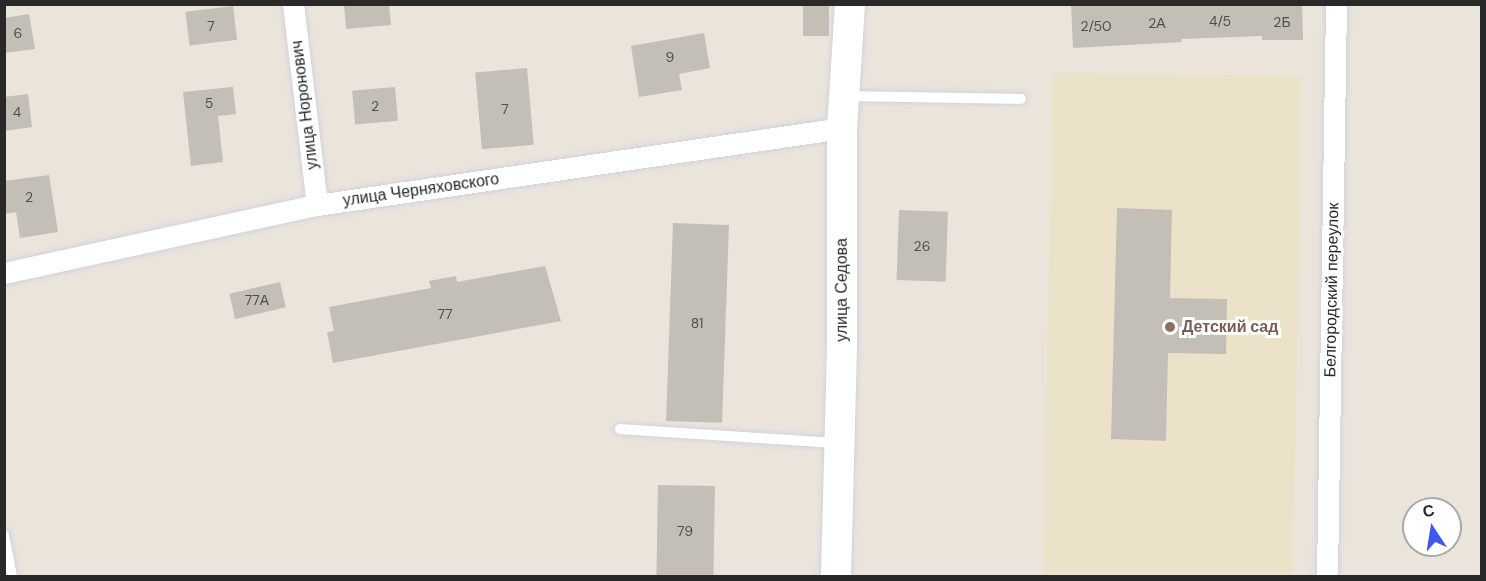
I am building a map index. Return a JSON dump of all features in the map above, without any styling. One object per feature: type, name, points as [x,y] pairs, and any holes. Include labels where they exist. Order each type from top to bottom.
[{"type":"street","name":"улица Норонович","points":[[293,4],[317,205]]},
{"type":"street","name":"улица Седова","points":[[836,576],[840,444],[842,128],[850,4]]},
{"type":"street","name":"Белгородский переулок","points":[[1327,576],[1336,4]]},
{"type":"street","name":"улица Черняховского","points":[[4,273],[317,205],[842,128]]},
{"type":"lane","points":[[844,96],[1021,99]]},
{"type":"lane","points":[[620,429],[840,444]]},
{"type":"lane","points":[[4,535],[12,576]]},
{"type":"shaded area","name":"Детский сад","points":[[1052,72],[1302,76],[1293,576],[1043,576]]},
{"type":"building","points":[[344,4],[389,4],[391,25],[346,29]]},
{"type":"building","points":[[803,4],[829,4],[829,36],[803,36]]},
{"type":"building","points":[[1071,4],[1302,4],[1303,40],[1262,40],[1262,36],[1181,39],[1182,42],[1073,48]]},
{"type":"building","points":[[233,6],[237,40],[190,46],[185,12]]},
{"type":"building","points":[[29,14],[35,49],[4,53],[4,18]]},
{"type":"building","points":[[704,33],[710,68],[679,74],[682,90],[639,97],[631,46]]},
{"type":"building","points":[[527,68],[534,145],[482,149],[475,73]]},
{"type":"building","points":[[233,87],[236,114],[218,116],[223,162],[191,166],[183,92]]},
{"type":"building","points":[[395,87],[398,121],[355,125],[352,91]]},
{"type":"building","points":[[28,94],[32,127],[4,131],[4,97]]},
{"type":"building","points":[[49,175],[58,232],[20,238],[16,212],[4,214],[4,181]]},
{"type":"building","points":[[1117,208],[1172,210],[1170,298],[1227,299],[1226,354],[1168,353],[1166,441],[1111,439]]},
{"type":"building","points":[[899,210],[948,212],[946,282],[897,280]]},
{"type":"building","points":[[673,223],[729,225],[722,423],[666,421]]},
{"type":"building","points":[[545,266],[561,321],[333,363],[327,332],[334,331],[329,307],[431,288],[429,281],[456,276],[457,282]]},
{"type":"building","points":[[280,282],[286,307],[235,319],[229,294]]},
{"type":"building","points":[[658,485],[715,486],[713,576],[656,576]]},
{"type":"place","name":"Детский сад","points":[[1170,327]]}]
